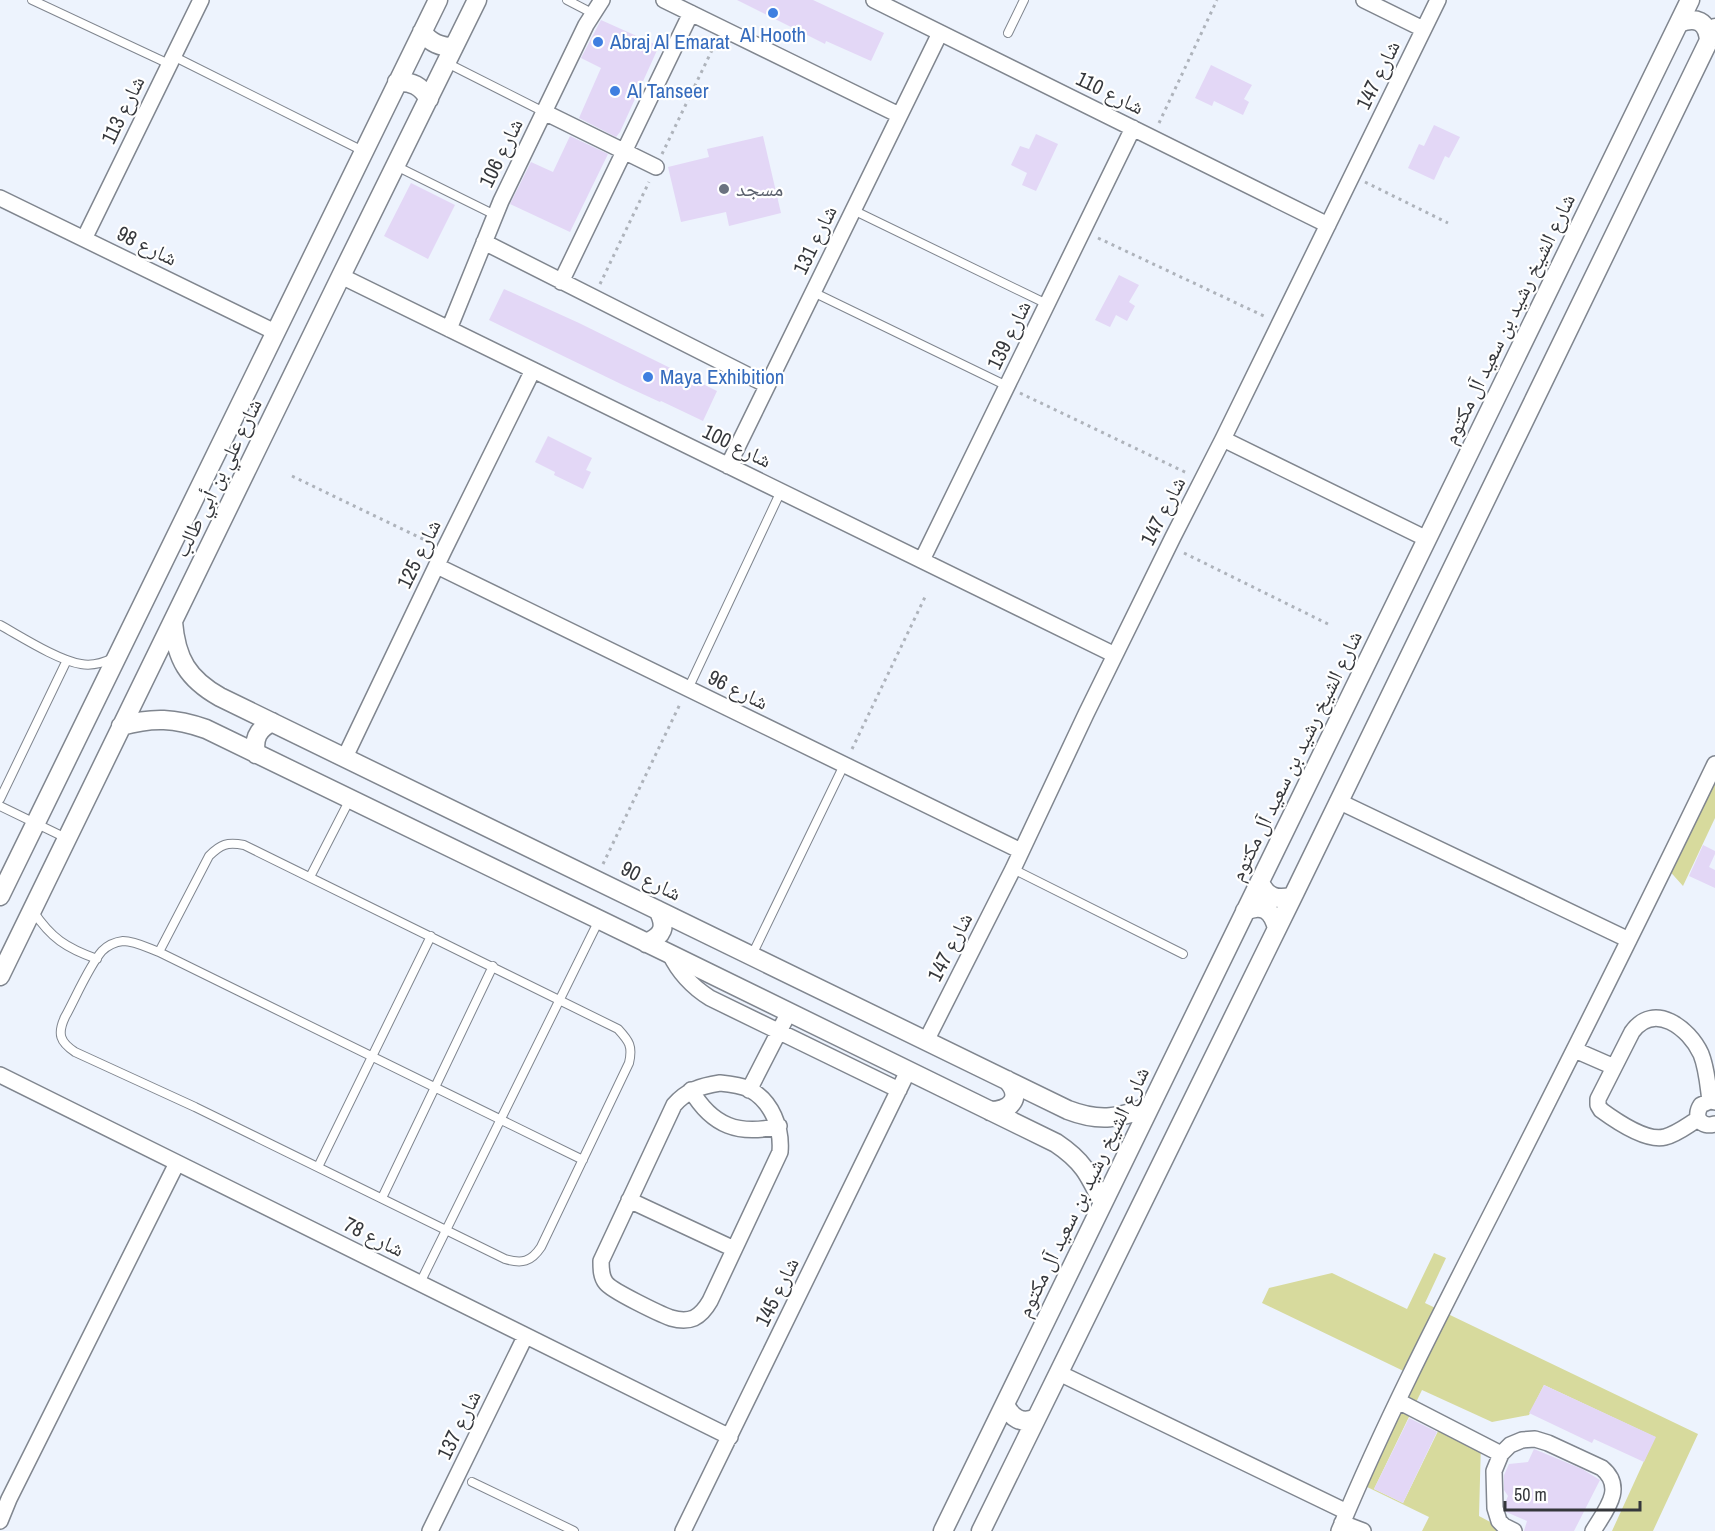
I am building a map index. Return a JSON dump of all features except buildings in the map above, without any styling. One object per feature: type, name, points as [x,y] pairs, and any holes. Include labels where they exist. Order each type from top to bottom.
[{"type":"street","name":"شارع 113","points":[[84,239],[201,0]]},
{"type":"street","name":"شارع علي بن أبي طالب","points":[[0,896],[438,0]]},
{"type":"street","name":"شارع علي بن أبي طالب","points":[[0,976],[477,0]]},
{"type":"street","name":"شارع 106","points":[[448,329],[495,215],[592,13],[602,0]]},
{"type":"street","points":[[664,0],[899,115]]},
{"type":"street","name":"شارع 110","points":[[874,0],[1328,225]]},
{"type":"street","points":[[1364,0],[1423,29]]},
{"type":"street","name":"شارع 147","points":[[926,1041],[1013,869],[1115,655],[1353,176],[1437,0]]},
{"type":"street","name":"شارع الشيخ رشيد بن سعيد آل مكتوم","points":[[943,1531],[1690,0]]},
{"type":"street","points":[[561,282],[691,13]]},
{"type":"street","points":[[981,1531],[1712,34],[1704,24],[1696,20],[1688,19],[1679,23]]},
{"type":"street","points":[[422,32],[436,45],[445,47],[450,55]]},
{"type":"street","name":"شارع 131","points":[[728,466],[940,33]]},
{"type":"street","points":[[397,82],[407,81],[416,84],[429,99]]},
{"type":"street","points":[[544,112],[656,167]]},
{"type":"street","name":"شارع 139","points":[[922,560],[1133,128]]},
{"type":"street","name":"شارع 98","points":[[1,201],[275,332]]},
{"type":"street","points":[[484,242],[767,385]]},
{"type":"street","name":"شارع 100","points":[[341,276],[1115,655]]},
{"type":"street","name":"شارع 125","points":[[345,758],[436,566],[533,370]]},
{"type":"street","points":[[1223,439],[1426,539]]},
{"type":"street","name":"شارع 96","points":[[436,566],[1021,851]]},
{"type":"street","name":"شارع 90","points":[[172,622],[174,641],[191,675],[204,688],[220,697],[1081,1115],[1110,1118],[1151,1105]]},
{"type":"street","points":[[121,726],[155,719],[190,723],[206,729],[670,954],[1041,1135],[1072,1154],[1084,1168],[1103,1203]]},
{"type":"street","points":[[256,754],[254,746],[259,731],[272,722]]},
{"type":"street","points":[[1343,1522],[1398,1401],[1629,940],[1710,784],[1715,764]]},
{"type":"street","points":[[1338,801],[1629,940]]},
{"type":"street","points":[[1260,882],[1263,889],[1276,899],[1293,896]]},
{"type":"street","points":[[1245,911],[1262,908],[1269,912],[1277,928]]},
{"type":"street","points":[[646,943],[657,939],[663,930],[663,919],[658,910]]},
{"type":"street","points":[[684,923],[676,927],[670,935],[668,944],[676,967],[697,989],[710,998],[899,1090]]},
{"type":"street","points":[[749,1089],[789,1012]]},
{"type":"street","points":[[1698,1119],[1669,1136],[1656,1138],[1643,1135],[1606,1114],[1598,1105],[1598,1099],[1637,1025],[1645,1020],[1654,1017],[1664,1018],[1694,1042],[1704,1064],[1713,1102],[1701,1105],[1698,1109],[1698,1119],[1707,1126],[1715,1124]]},
{"type":"street","points":[[1575,1050],[1614,1067]]},
{"type":"street","name":"شارع 145","points":[[683,1531],[908,1071]]},
{"type":"street","name":"شارع 78","points":[[0,1075],[730,1437]]},
{"type":"street","points":[[990,1111],[1007,1108],[1013,1102],[1015,1094],[1013,1086],[1007,1080]]},
{"type":"street","points":[[720,1083],[749,1089],[767,1105],[778,1126],[781,1139],[780,1152],[704,1311],[694,1318],[683,1320],[671,1318],[613,1290],[605,1282],[601,1272],[601,1261],[674,1105],[682,1096],[705,1085],[720,1083]]},
{"type":"street","points":[[692,1090],[700,1105],[712,1117],[728,1126],[744,1130],[762,1130],[778,1126]]},
{"type":"street","points":[[0,1521],[177,1162]]},
{"type":"street","points":[[629,1200],[734,1249]]},
{"type":"street","name":"شارع 137","points":[[430,1531],[525,1336]]},
{"type":"street","points":[[1059,1373],[1363,1531]]},
{"type":"street","points":[[1398,1401],[1501,1454]]},
{"type":"street","points":[[1005,1404],[1008,1411],[1021,1421],[1036,1418]]},
{"type":"street","points":[[1514,1531],[1499,1521],[1495,1508],[1494,1471],[1501,1454],[1510,1445],[1522,1440],[1535,1439],[1602,1468],[1609,1474],[1613,1481],[1612,1498],[1593,1531]]},
{"type":"lane","points":[[32,0],[171,60],[363,151]]},
{"type":"lane","points":[[567,0],[592,13]]},
{"type":"lane","points":[[1008,33],[1024,0]]},
{"type":"lane","points":[[450,55],[544,112]]},
{"type":"lane","points":[[396,166],[495,215]]},
{"type":"lane","points":[[853,210],[1047,304]]},
{"type":"lane","points":[[813,292],[1007,386]]},
{"type":"lane","points":[[688,689],[781,491]]},
{"type":"lane","points":[[0,625],[80,664],[105,662],[117,656]]},
{"type":"lane","points":[[0,799],[68,660]]},
{"type":"lane","points":[[752,956],[844,765]]},
{"type":"lane","points":[[310,877],[350,799]]},
{"type":"lane","points":[[0,806],[67,838]]},
{"type":"lane","points":[[159,952],[209,856],[219,846],[232,843],[244,846],[310,877],[493,966],[618,1029],[628,1041],[632,1051],[629,1063],[583,1160],[541,1247],[535,1256],[525,1261],[515,1262],[505,1259],[195,1107],[75,1052],[66,1046],[61,1037],[60,1027],[104,950],[113,943],[124,941],[135,943],[159,952],[583,1160]]},
{"type":"lane","points":[[1013,869],[1182,954]]},
{"type":"lane","points":[[32,910],[57,940],[74,951],[97,959]]},
{"type":"lane","points":[[420,1283],[599,920]]},
{"type":"lane","points":[[318,1167],[430,936]]},
{"type":"lane","points":[[382,1198],[493,966]]},
{"type":"lane","points":[[472,1482],[574,1531]]},
{"type":"path","points":[[1152,138],[1217,0]]},
{"type":"path","points":[[1353,176],[1448,223]]},
{"type":"path","points":[[1083,231],[1279,323]]},
{"type":"path","points":[[1007,386],[1202,481]]},
{"type":"path","points":[[292,476],[444,550]]},
{"type":"path","points":[[1169,546],[1328,624]]},
{"type":"path","points":[[844,765],[925,597]]},
{"type":"path","points":[[595,879],[688,689]]},
{"type":"green space","points":[[1715,767],[1715,818],[1683,886],[1666,867]]},
{"type":"green space","points":[[1434,1253],[1446,1258],[1425,1303],[1698,1434],[1653,1531],[1612,1531],[1655,1437],[1544,1385],[1529,1415],[1492,1422],[1422,1390],[1374,1489],[1403,1503],[1441,1425],[1481,1442],[1479,1516],[1507,1531],[1422,1531],[1429,1517],[1363,1485],[1416,1377],[1262,1303],[1269,1288],[1332,1273],[1407,1309]]},
{"type":"place","name":"Al Hooth","points":[[773,13]]},
{"type":"place","name":"Abraj Al Emarat","points":[[598,42]]},
{"type":"place","name":"Al Tanseer","points":[[615,91]]},
{"type":"place","name":"مسجد","points":[[724,189]]},
{"type":"place","name":"Maya Exhibition","points":[[648,377]]}]
